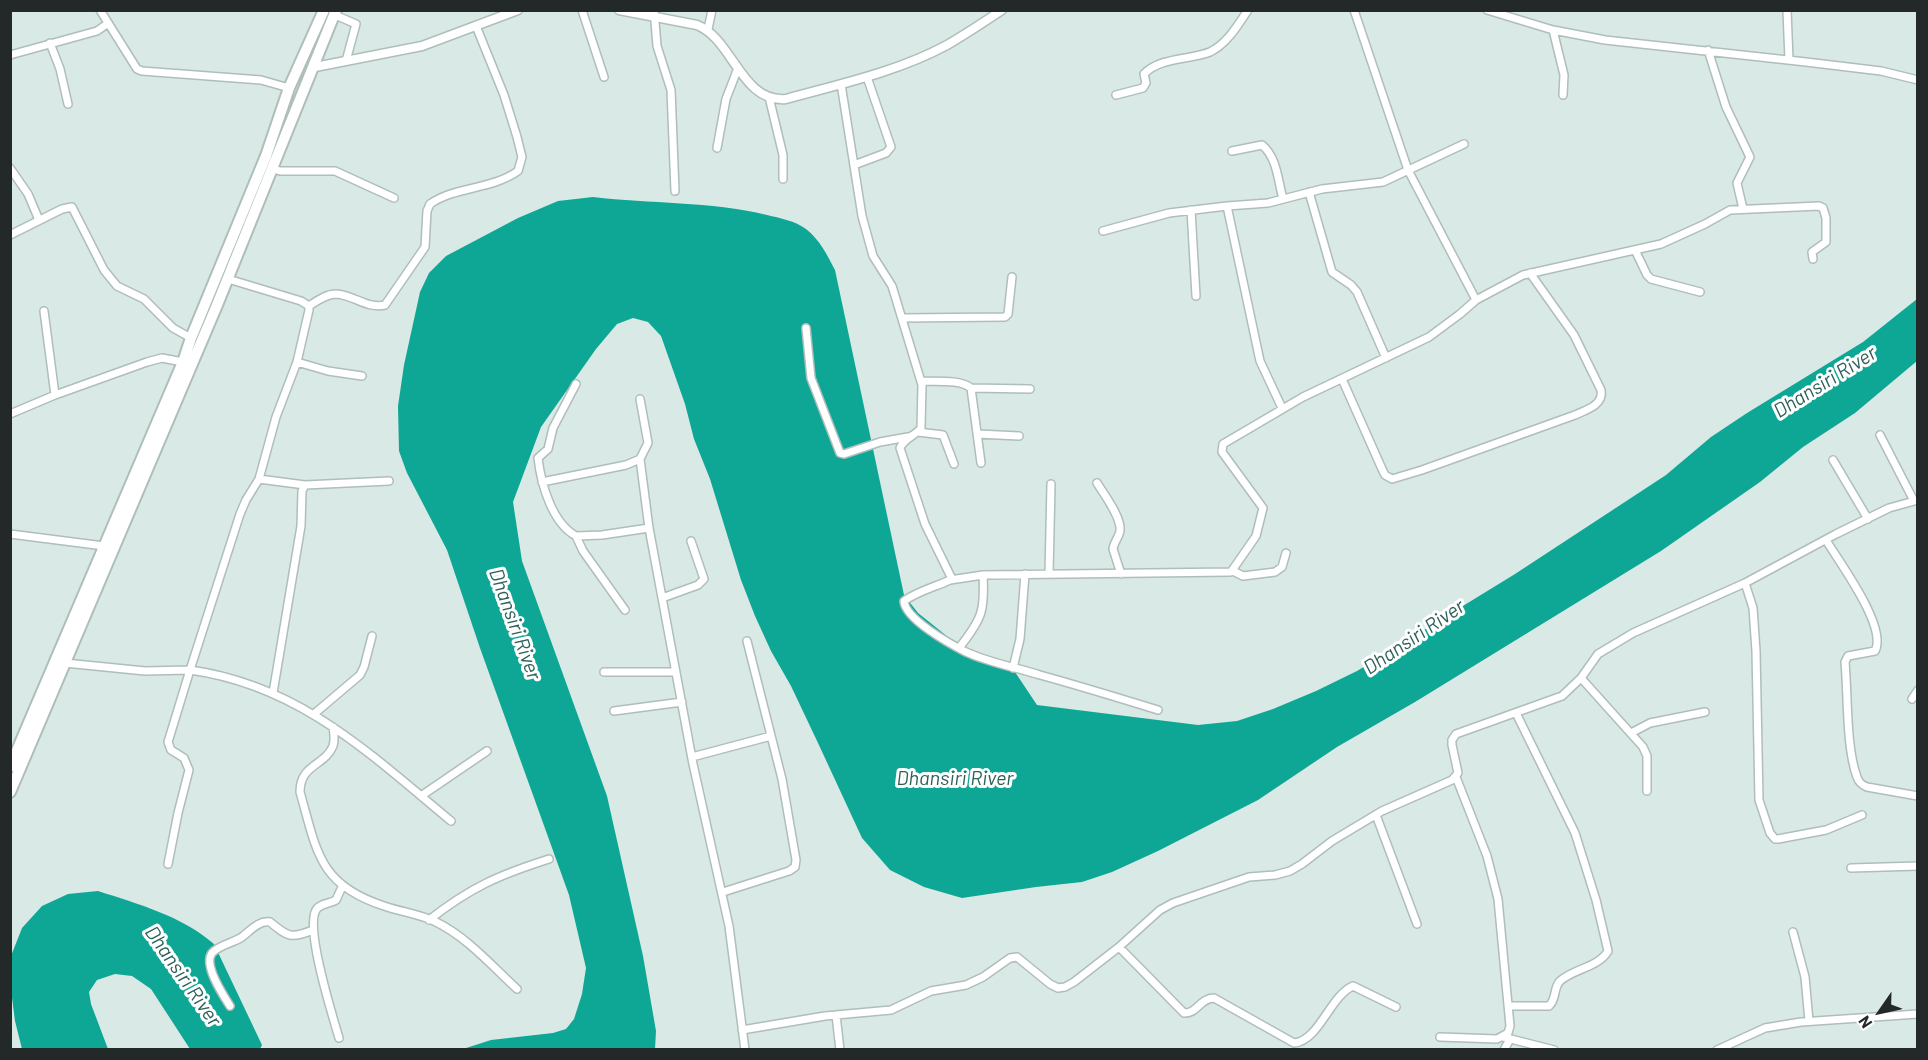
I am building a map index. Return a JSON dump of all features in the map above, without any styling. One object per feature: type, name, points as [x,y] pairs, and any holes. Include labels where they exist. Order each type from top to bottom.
[{"type":"main road","points":[[10,792],[228,279],[315,67],[332,12]]},
{"type":"main road","points":[[10,767],[183,362],[266,156],[289,88],[332,12]]},
{"type":"street","points":[[100,10],[133,65],[142,71],[261,80],[289,88]]},
{"type":"street","points":[[315,67],[422,46],[518,10]]},
{"type":"street","points":[[582,10],[603,77]]},
{"type":"street","points":[[619,10],[653,13],[708,29],[750,84],[776,100],[867,77],[908,62],[946,45],[1002,10]]},
{"type":"street","points":[[708,29],[712,10]]},
{"type":"street","points":[[1116,95],[1143,88],[1146,83],[1144,74],[1148,70],[1173,60],[1215,49],[1233,32],[1248,10]]},
{"type":"street","points":[[1354,10],[1408,170],[1476,300]]},
{"type":"street","points":[[1487,10],[1553,30],[1610,41],[1873,70],[1917,80]]},
{"type":"street","points":[[1787,10],[1789,60]]},
{"type":"street","points":[[332,12],[356,24],[346,61]]},
{"type":"street","points":[[653,13],[657,46],[671,90],[675,191]]},
{"type":"street","points":[[10,55],[97,31],[107,24]]},
{"type":"street","points":[[309,306],[327,296],[337,294],[370,305],[385,305],[425,247],[427,211],[430,204],[446,195],[510,177],[518,171],[522,157],[517,137],[504,95],[476,26]]},
{"type":"street","points":[[1553,30],[1564,75],[1563,94]]},
{"type":"street","points":[[50,43],[62,76],[68,104]]},
{"type":"street","points":[[1708,50],[1726,106],[1750,157],[1737,183],[1743,209]]},
{"type":"street","points":[[717,148],[726,99],[738,68]]},
{"type":"street","points":[[854,165],[886,153],[891,147],[867,77]]},
{"type":"street","points":[[841,84],[862,216],[870,246],[876,262],[889,279],[921,381],[922,421],[918,432]]},
{"type":"street","points":[[769,97],[783,155],[783,179]]},
{"type":"street","points":[[1103,231],[1169,213],[1268,203],[1309,192],[1383,182],[1464,144]]},
{"type":"street","points":[[1232,151],[1262,145],[1268,150],[1283,199]]},
{"type":"street","points":[[10,168],[28,194],[39,220]]},
{"type":"street","points":[[273,169],[334,171],[394,198]]},
{"type":"street","points":[[1309,192],[1332,272],[1351,285],[1356,292],[1386,358]]},
{"type":"street","points":[[1227,206],[1260,361],[1282,408]]},
{"type":"street","points":[[1233,571],[1256,536],[1264,513],[1263,508],[1222,452],[1221,447],[1226,441],[1282,408],[1429,337],[1476,300],[1530,273],[1671,240],[1730,210],[1819,206],[1823,208],[1827,218],[1826,242],[1812,252],[1813,259]]},
{"type":"street","points":[[10,235],[62,209],[72,207],[104,270],[111,279],[122,289],[144,299],[173,328],[191,338]]},
{"type":"street","points":[[1191,210],[1196,297]]},
{"type":"street","points":[[1635,250],[1651,279],[1700,292]]},
{"type":"street","points":[[1342,379],[1384,475],[1392,478],[1422,470],[1575,415],[1599,403],[1602,396],[1601,390],[1579,343],[1530,273]]},
{"type":"street","points":[[902,318],[1005,317],[1008,314],[1012,277]]},
{"type":"street","points":[[228,279],[302,301],[309,306]]},
{"type":"street","points":[[168,864],[189,770],[184,758],[171,750],[168,742],[240,514],[259,479],[276,417],[297,362],[309,315],[309,306]]},
{"type":"street","points":[[44,311],[55,395]]},
{"type":"street","points":[[806,328],[811,378],[840,453],[844,454],[908,437],[918,432],[943,435],[954,464]]},
{"type":"street","points":[[10,414],[55,395],[162,358],[183,362]]},
{"type":"street","points":[[297,362],[328,371],[362,376]]},
{"type":"street","points":[[921,381],[960,383],[969,385],[971,388],[1030,389]]},
{"type":"street","points":[[576,384],[553,428],[548,449],[539,456],[542,482],[549,502],[563,526],[576,537],[589,560],[625,610]]},
{"type":"street","points":[[971,388],[981,463]]},
{"type":"street","points":[[542,482],[627,465],[640,459],[648,442],[640,399]]},
{"type":"street","points":[[978,434],[1018,436]]},
{"type":"street","points":[[1504,1050],[1510,1026],[1510,1006],[1498,899],[1487,856],[1456,777],[1458,768],[1452,745],[1456,734],[1562,696],[1581,678],[1602,650],[1633,633],[1745,583],[1889,508],[1916,500],[1880,435]]},
{"type":"street","points":[[908,437],[900,448],[925,524],[950,573],[950,580]]},
{"type":"street","points":[[640,459],[649,528],[692,757],[723,892],[746,1050]]},
{"type":"street","points":[[1833,460],[1868,519]]},
{"type":"street","points":[[259,479],[305,485],[389,481]]},
{"type":"street","points":[[1097,483],[1119,520],[1120,531],[1113,549],[1121,574]]},
{"type":"street","points":[[1049,574],[1051,484]]},
{"type":"street","points":[[273,693],[301,526],[302,491],[305,485]]},
{"type":"street","points":[[576,537],[649,528]]},
{"type":"street","points":[[10,534],[104,546]]},
{"type":"street","points":[[662,598],[698,585],[704,579],[692,540]]},
{"type":"street","points":[[1826,540],[1873,619],[1878,645],[1875,651],[1848,656],[1845,663],[1851,744],[1856,776],[1867,787],[1917,796]]},
{"type":"street","points":[[1158,710],[998,664],[959,648],[918,622],[904,603],[911,596],[950,580],[983,575],[1206,574],[1233,571],[1243,576],[1275,572],[1282,567],[1286,553]]},
{"type":"street","points":[[1013,668],[1020,639],[1025,574]]},
{"type":"street","points":[[959,648],[975,628],[983,609],[983,575]]},
{"type":"street","points":[[1745,583],[1752,608],[1756,651],[1759,800],[1770,833],[1774,839],[1778,839],[1826,830],[1862,815]]},
{"type":"street","points":[[314,714],[360,675],[372,636]]},
{"type":"street","points":[[723,892],[789,871],[795,867],[796,860],[782,779],[747,641]]},
{"type":"street","points":[[65,663],[145,671],[190,670],[234,678],[273,693],[314,714],[349,737],[451,821]]},
{"type":"street","points":[[604,672],[676,672]]},
{"type":"street","points":[[1581,678],[1643,747],[1647,756],[1647,791]]},
{"type":"street","points":[[1912,699],[1917,690]]},
{"type":"street","points":[[614,711],[682,702]]},
{"type":"street","points":[[1631,733],[1650,723],[1705,712]]},
{"type":"street","points":[[1510,1006],[1550,1006],[1554,1000],[1556,987],[1561,980],[1603,958],[1608,951],[1596,900],[1575,832],[1516,713]]},
{"type":"street","points":[[333,727],[333,746],[306,772],[300,784],[300,792],[326,868],[342,887],[360,897],[437,922],[468,944],[517,989]]},
{"type":"street","points":[[692,757],[771,736]]},
{"type":"street","points":[[421,796],[487,751]]},
{"type":"street","points":[[742,1030],[836,1015],[891,1010],[931,991],[966,985],[983,977],[1010,958],[1017,957],[1050,984],[1058,988],[1065,987],[1119,947],[1160,910],[1173,903],[1249,877],[1290,871],[1332,841],[1376,815],[1448,783],[1456,777]]},
{"type":"street","points":[[1376,815],[1417,924]]},
{"type":"street","points":[[429,920],[485,882],[549,859]]},
{"type":"street","points":[[1851,868],[1917,866]]},
{"type":"street","points":[[339,1038],[315,946],[313,930],[315,911],[322,905],[336,900],[342,887]]},
{"type":"street","points":[[230,1006],[212,972],[210,959],[213,952],[241,938],[263,922],[270,922],[287,935],[300,935],[313,930]]},
{"type":"street","points":[[1793,933],[1805,977],[1809,1021]]},
{"type":"street","points":[[1119,947],[1184,1013],[1193,1011],[1204,1000],[1214,998],[1301,1046],[1341,995],[1353,986],[1396,1007]]},
{"type":"street","points":[[1718,1050],[1743,1036],[1764,1028],[1809,1021],[1917,1014]]},
{"type":"street","points":[[836,1015],[840,1050]]},
{"type":"street","points":[[1440,1037],[1507,1038],[1554,1050]]},
{"type":"water","name":"Dhansiri River","points":[[593,197],[746,210],[792,222],[811,233],[823,248],[835,270],[904,595],[918,613],[948,637],[998,665],[1013,669],[1037,705],[1198,725],[1237,721],[1273,709],[1357,671],[1515,574],[1666,475],[1711,437],[1863,342],[1917,299],[1917,361],[1855,413],[1803,447],[1760,482],[1661,551],[1415,702],[1337,747],[1258,800],[1158,851],[1112,872],[1082,882],[962,898],[924,887],[890,870],[862,838],[791,686],[755,616],[741,580],[710,479],[694,439],[685,404],[661,336],[648,322],[633,318],[617,324],[596,349],[541,427],[513,502],[522,561],[607,796],[643,956],[656,1031],[655,1049],[463,1049],[491,1040],[553,1033],[566,1029],[574,1019],[582,994],[586,968],[569,895],[447,550],[407,473],[399,451],[398,406],[404,365],[420,292],[429,273],[446,256],[518,218],[558,201]]},
{"type":"water","name":"Dhansiri River","points":[[98,891],[174,918],[214,944],[262,1045],[260,1049],[190,1049],[151,989],[132,976],[115,974],[97,980],[89,992],[91,1004],[108,1049],[22,1049],[11,990],[11,956],[22,928],[42,906],[68,894]]}]
